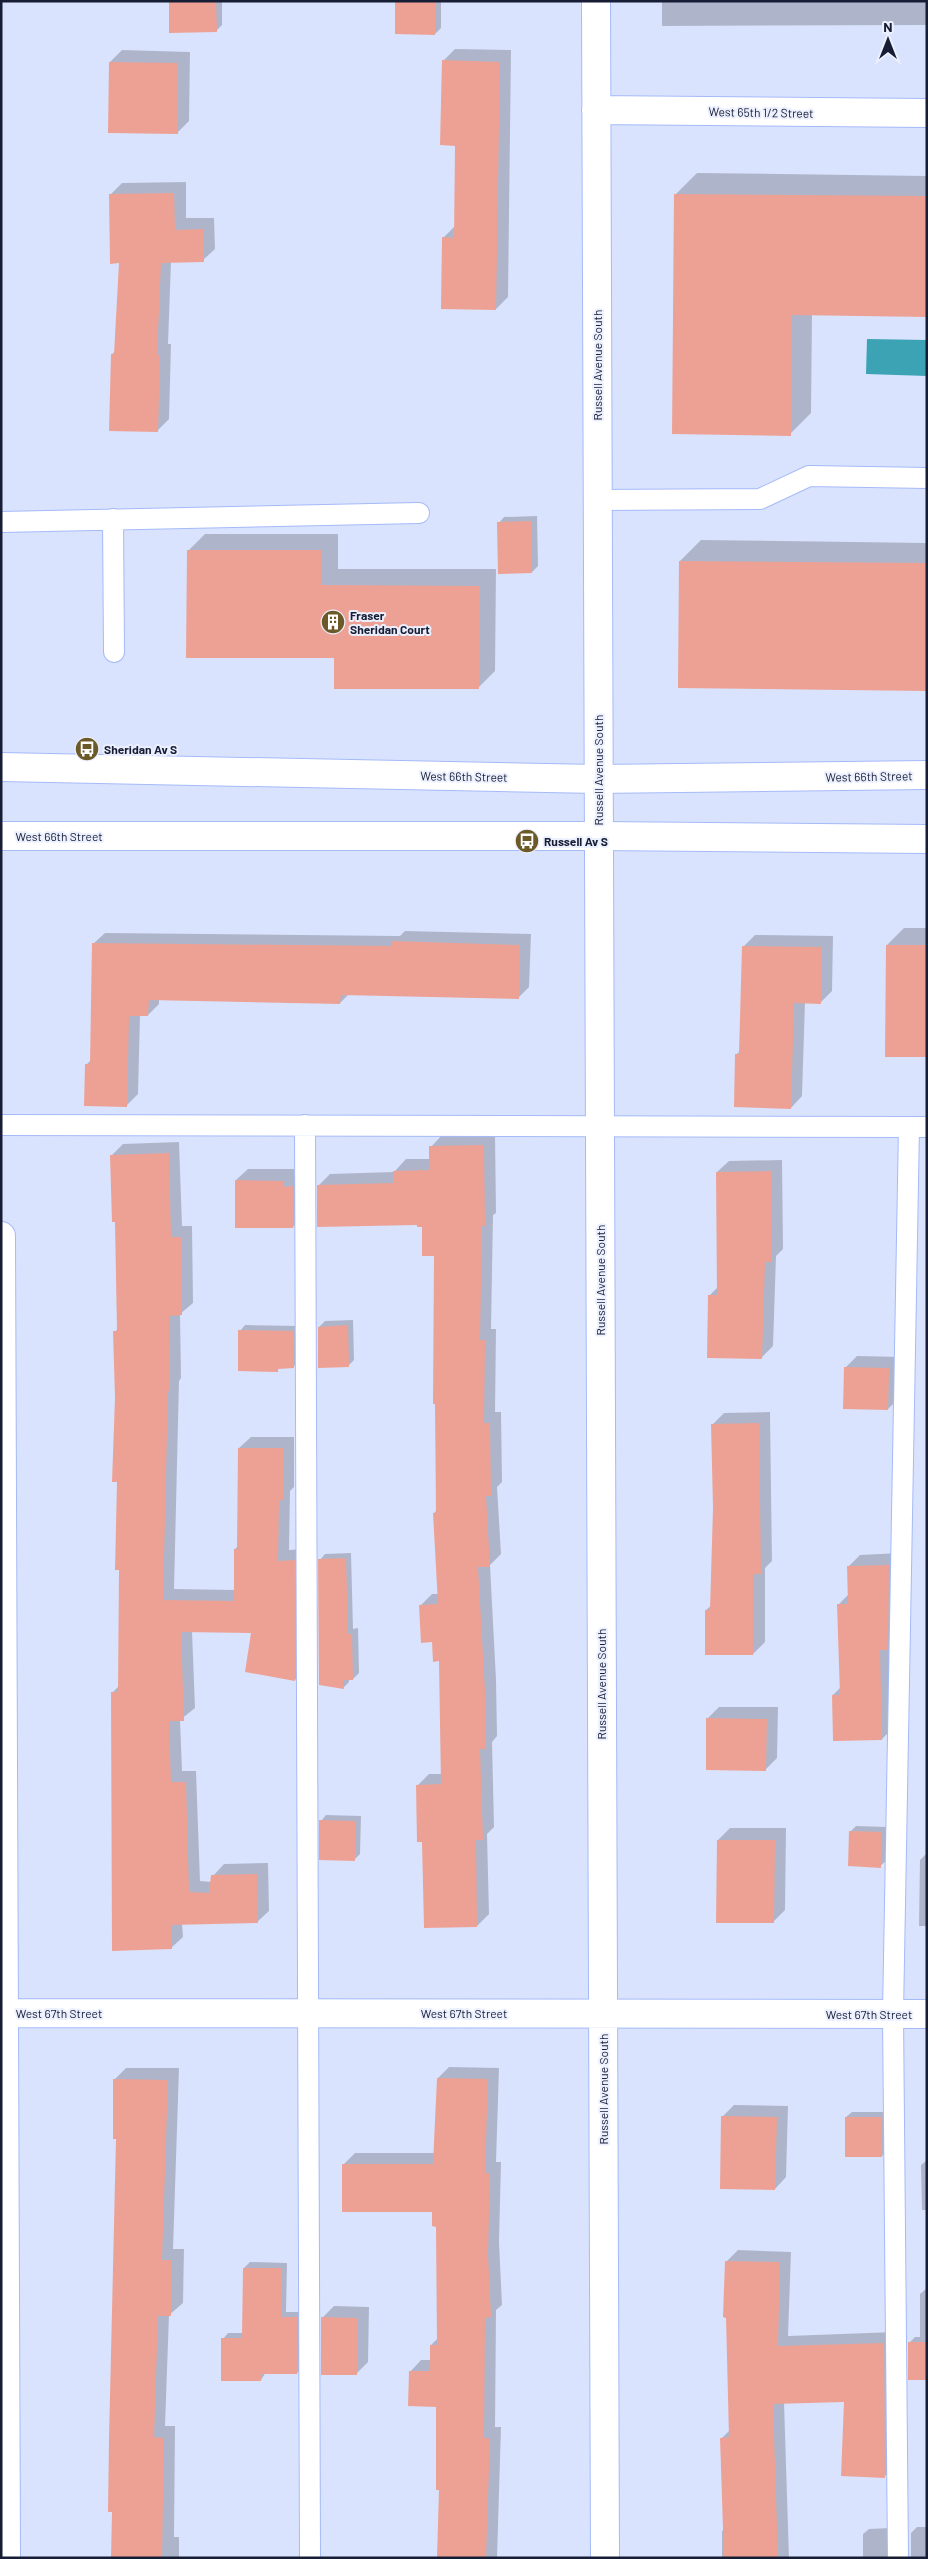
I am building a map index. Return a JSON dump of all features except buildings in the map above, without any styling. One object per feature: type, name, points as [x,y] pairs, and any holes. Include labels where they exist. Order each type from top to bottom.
[{"type":"street","name":"Russell Avenue South","points":[[596,1],[605,2558]]},
{"type":"street","name":"West 65th 1/2 Street","points":[[596,110],[927,114]]},
{"type":"street","name":"West 66th Street","points":[[1,767],[598,779],[927,775]]},
{"type":"street","name":"West 66th Street","points":[[1,836],[927,838]]},
{"type":"street","points":[[1,1236],[6,2558]]},
{"type":"street","name":"West 67th Street","points":[[3,2013],[927,2014]]},
{"type":"lane","points":[[597,500],[760,499],[809,476],[927,478]]},
{"type":"lane","points":[[1,522],[419,513]]},
{"type":"lane","points":[[113,519],[114,652]]},
{"type":"lane","points":[[1,1125],[918,1127],[893,2014],[898,2558]]},
{"type":"lane","points":[[305,1125],[310,2558]]},
{"type":"water","points":[[867,339],[927,340],[927,376],[866,374]]},
{"type":"place","name":"Fraser Sheridan Court","points":[[333,622]]},
{"type":"place","name":"Sheridan Av S","points":[[87,749]]},
{"type":"place","name":"Russell Av S","points":[[527,841]]}]
